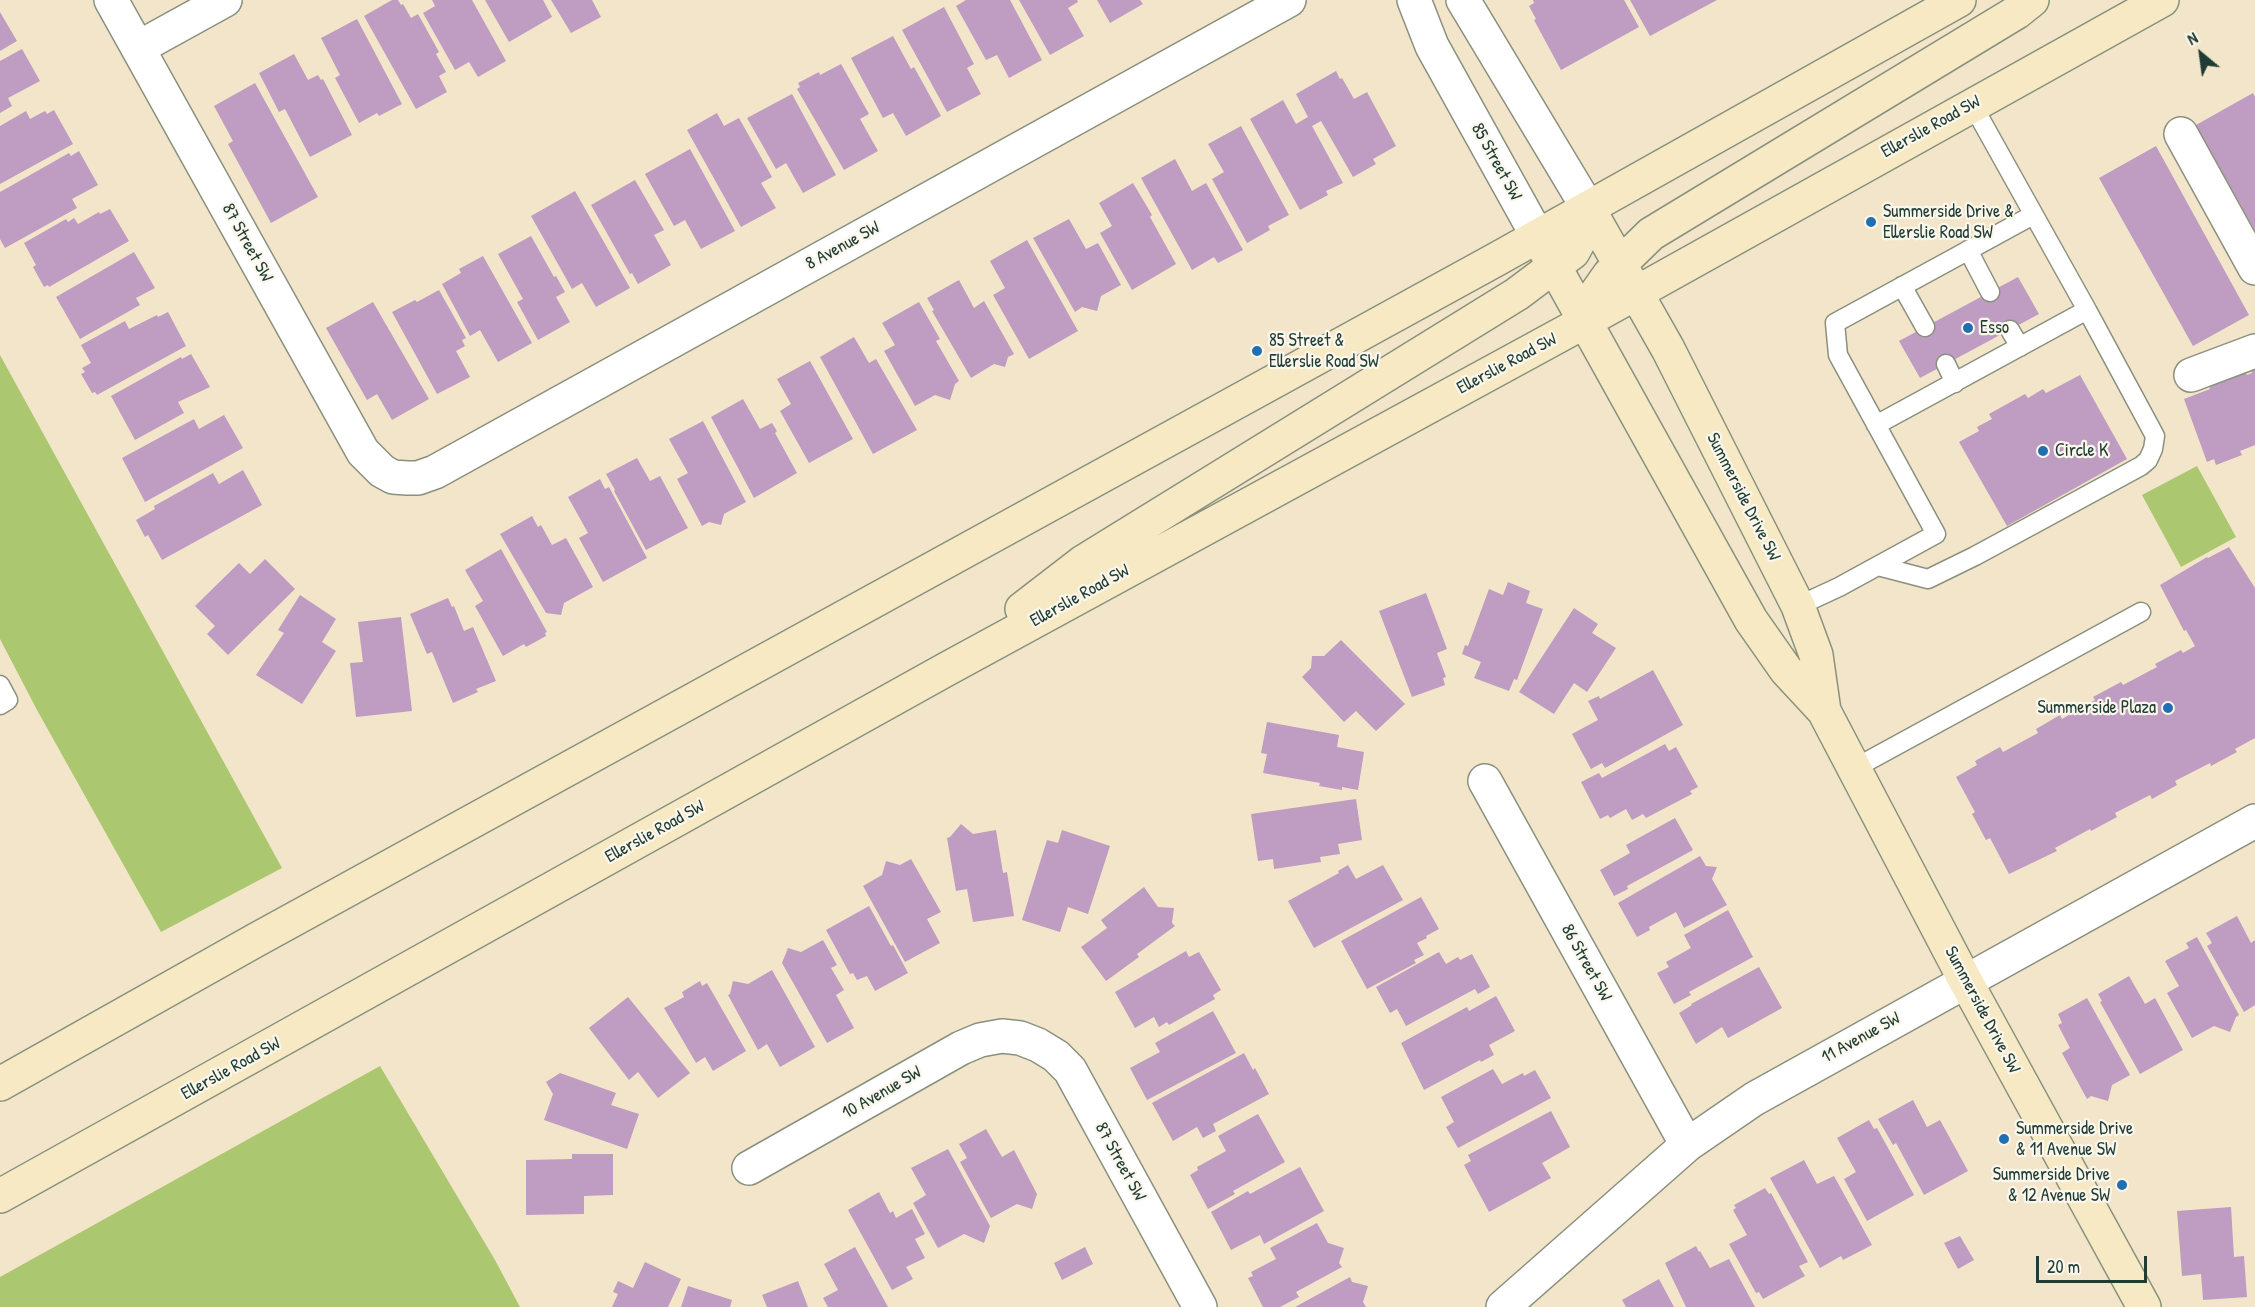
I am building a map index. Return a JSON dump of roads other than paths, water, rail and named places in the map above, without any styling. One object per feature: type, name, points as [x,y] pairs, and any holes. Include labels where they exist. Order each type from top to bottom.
[{"type":"main road","points":[[0,1084],[266,934],[1538,237],[1959,0]]},
{"type":"main road","points":[[1584,322],[1595,295],[1620,264],[1651,234],[2017,12],[2032,0]]},
{"type":"main road","name":"Ellerslie Road SW","points":[[0,1197],[945,670],[1584,322],[2162,0]]},
{"type":"main road","points":[[1588,208],[1637,292]]},
{"type":"main road","points":[[945,670],[1083,562],[1506,300],[1554,267],[1573,252],[1585,230],[1588,208]]},
{"type":"main road","name":"85 Street SW","points":[[1538,237],[1584,322]]},
{"type":"main road","name":"Summerside Drive SW","points":[[1637,292],[1798,606],[1816,656],[1824,711]]},
{"type":"main road","name":"Summerside Drive SW","points":[[1584,322],[1751,620],[1786,670],[1824,711],[1965,980],[2144,1307]]},
{"type":"street","name":"87 Street SW","points":[[111,0],[363,452],[382,471],[393,477]]},
{"type":"street","points":[[138,48],[225,0]]},
{"type":"street","name":"8 Avenue SW","points":[[393,477],[418,478],[435,472],[1289,0]]},
{"type":"street","name":"85 Street SW","points":[[1414,0],[1432,46],[1538,237]]},
{"type":"street","points":[[1463,0],[1588,208]]},
{"type":"street","points":[[2181,134],[2255,268]]},
{"type":"street","points":[[2191,375],[2255,351]]},
{"type":"street","name":"86 Street SW","points":[[1485,781],[1687,1145]]},
{"type":"street","name":"11 Avenue SW","points":[[1503,1307],[1687,1145],[1727,1116],[1779,1083],[2255,821]]},
{"type":"street","name":"10 Avenue SW","points":[[749,1168],[961,1048],[980,1040],[1002,1036],[1020,1038]]},
{"type":"street","name":"87 Street SW","points":[[1020,1038],[1056,1056],[1070,1070],[1200,1307]]},
{"type":"lane","points":[[1878,566],[1928,579],[1986,551],[2141,466],[2148,460],[2153,449],[2155,436],[1972,104]]},
{"type":"lane","points":[[1798,606],[1936,534],[1838,355],[1835,323],[2033,215]]},
{"type":"lane","points":[[1968,250],[1990,292]]},
{"type":"lane","points":[[1902,286],[1925,327]]},
{"type":"lane","points":[[1876,425],[2087,310]]},
{"type":"lane","points":[[2010,330],[2020,347]]},
{"type":"lane","points":[[1946,364],[1955,383]]},
{"type":"lane","points":[[1855,768],[2141,612]]},
{"type":"lane","points":[[0,685],[8,700],[0,705]]},
{"type":"place","name":"Summerside Drive & Ellerslie Road SW","points":[[1871,222]]},
{"type":"place","name":"Esso","points":[[1968,328]]},
{"type":"place","name":"85 Street & Ellerslie Road SW","points":[[1257,351]]},
{"type":"place","name":"Circle K","points":[[2043,451]]},
{"type":"place","name":"Summerside Plaza","points":[[2168,708]]},
{"type":"place","name":"Summerside Drive & 11 Avenue SW","points":[[2004,1139]]},
{"type":"place","name":"Summerside Drive & 12 Avenue SW","points":[[2122,1185]]}]
